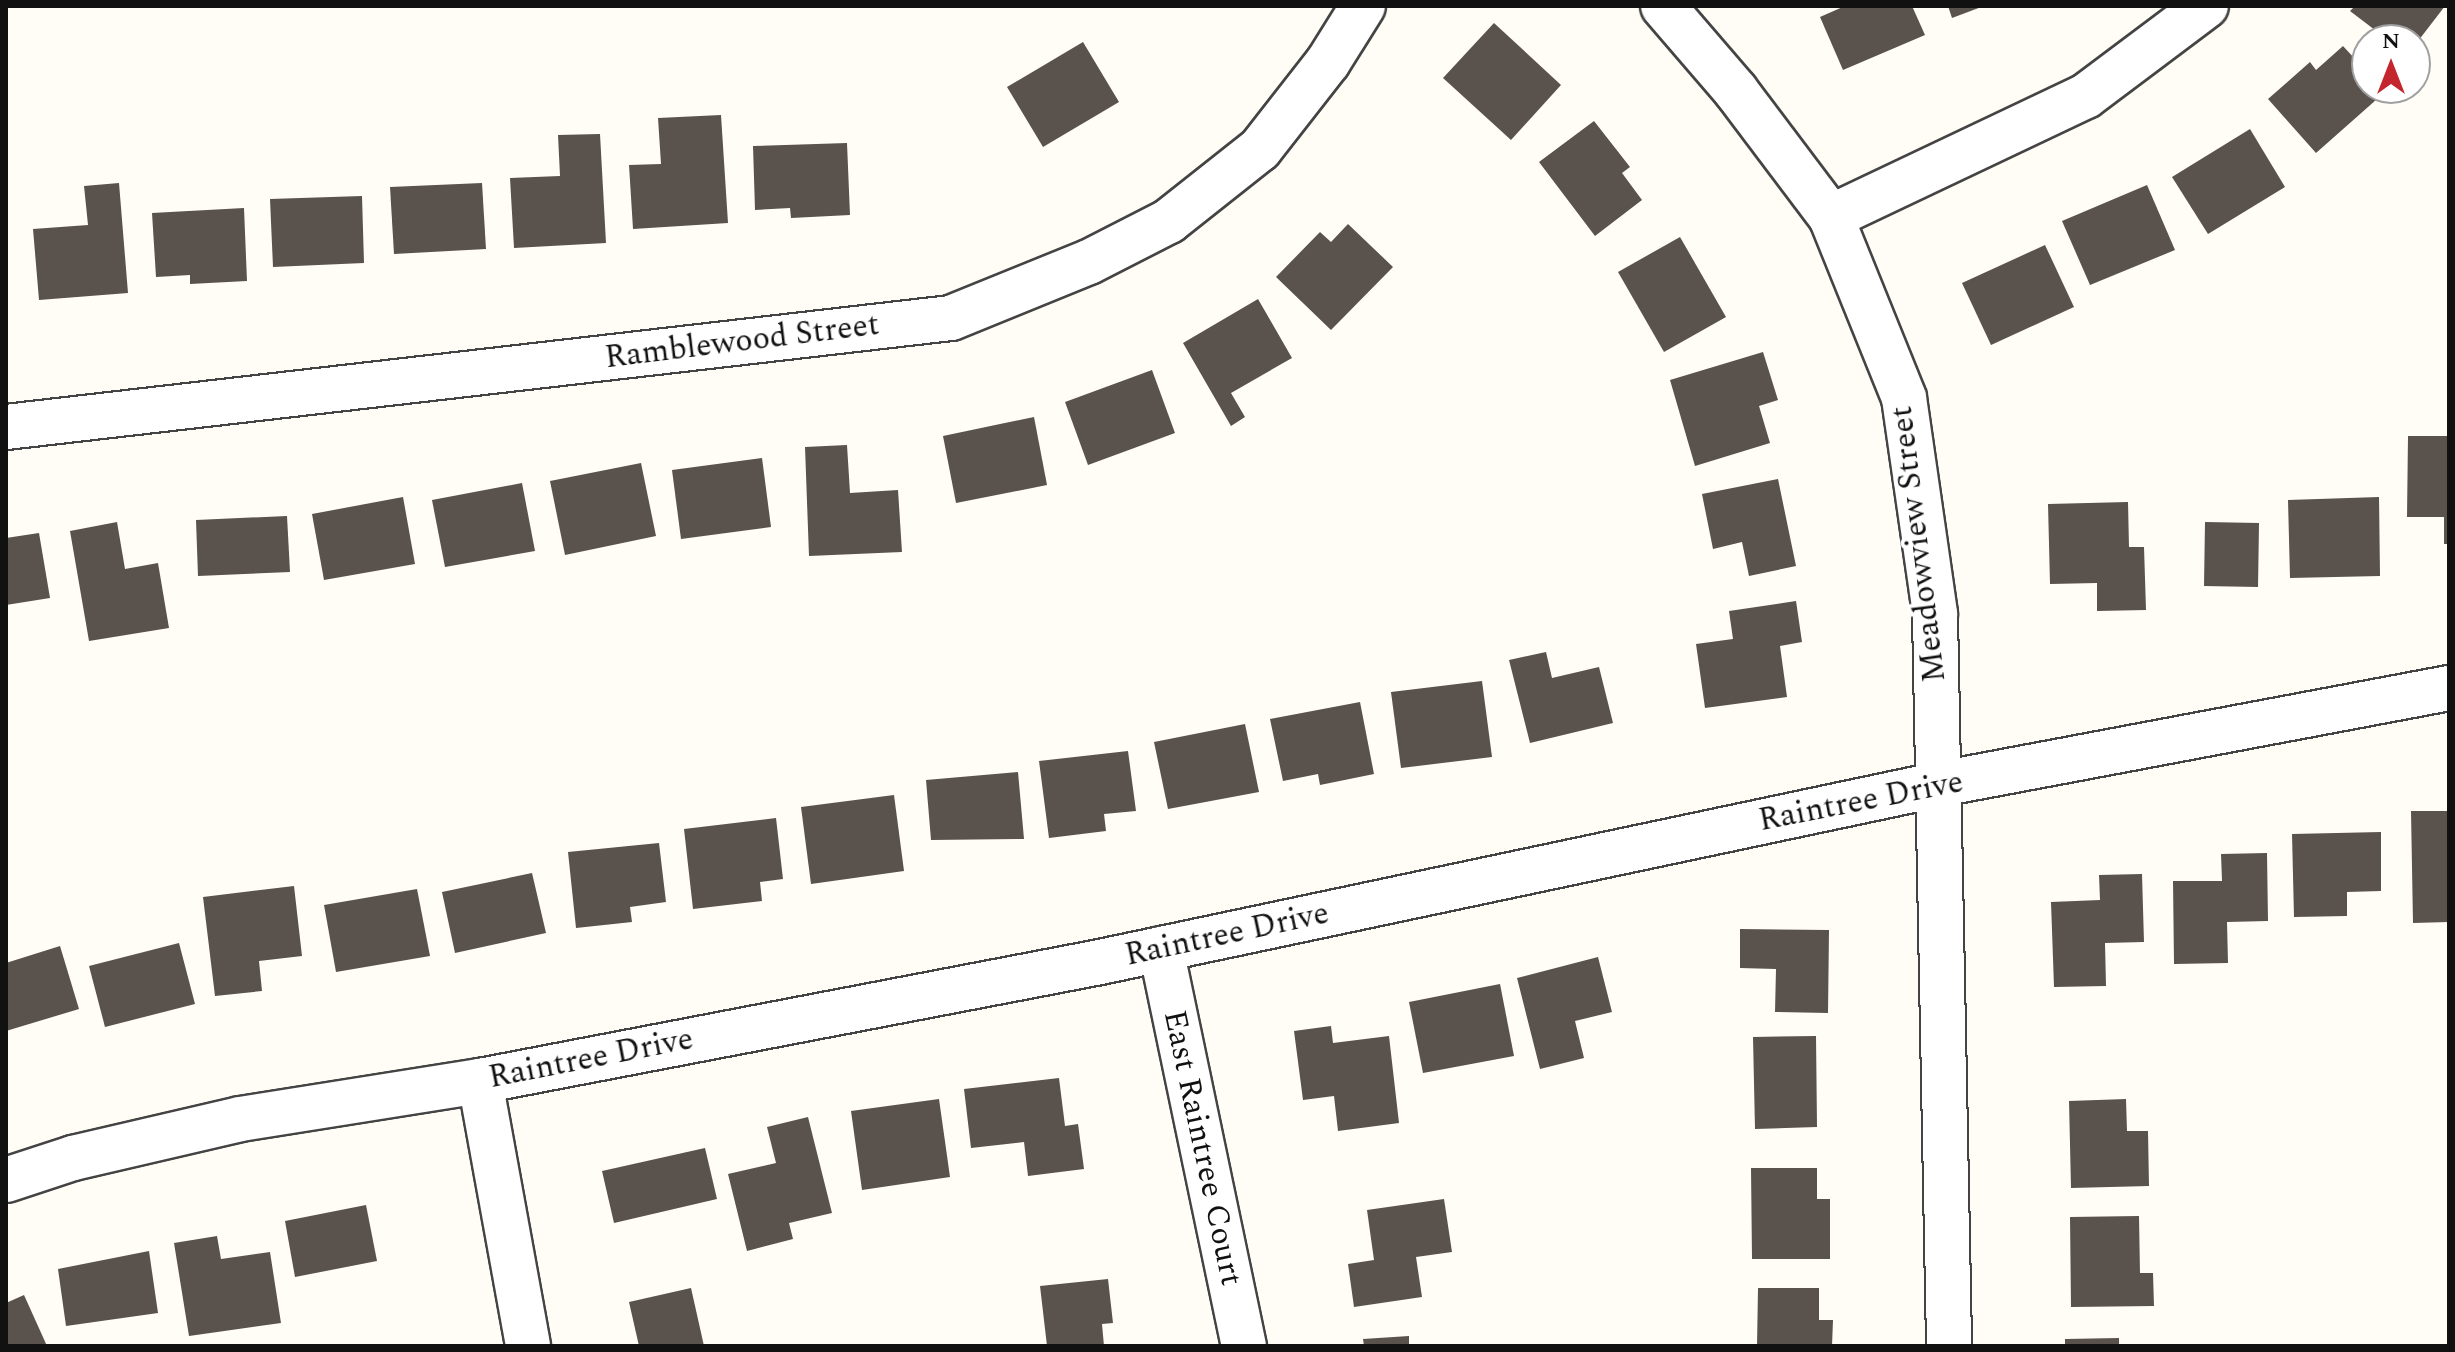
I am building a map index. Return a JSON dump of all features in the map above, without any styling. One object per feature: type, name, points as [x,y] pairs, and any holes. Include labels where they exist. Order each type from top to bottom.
[{"type":"street","name":"Ramblewood Street","points":[[6,427],[951,318],[1089,262],[1169,221],[1260,149],[1328,62],[1363,6]]},
{"type":"street","name":"Meadowview Street","points":[[1663,6],[1736,91],[1831,217],[1904,398],[1935,614],[1949,1346]]},
{"type":"street","points":[[1831,217],[2086,96],[2206,6]]},
{"type":"street","name":"Raintree Drive","points":[[6,1180],[73,1158],[240,1119],[480,1081],[1161,949],[1940,784],[2449,688]]},
{"type":"street","name":"East Raintree Court","points":[[1161,949],[1244,1346]]},
{"type":"street","points":[[480,1081],[528,1346]]},
{"type":"building","points":[[1845,6],[1912,6],[1925,35],[1843,70],[1820,17]]},
{"type":"building","points":[[1948,6],[1984,6],[1952,18]]},
{"type":"building","points":[[2355,6],[2445,6],[2431,24],[2367,24],[2350,11]]},
{"type":"building","points":[[1494,23],[1561,85],[1511,140],[1443,78]]},
{"type":"building","points":[[1083,42],[1119,102],[1043,147],[1007,87]]},
{"type":"building","points":[[2343,46],[2351,55],[2351,104],[2371,104],[2316,153],[2268,99],[2310,62],[2316,70]]},
{"type":"building","points":[[721,115],[728,223],[633,229],[629,165],[661,164],[658,118]]},
{"type":"building","points":[[1594,121],[1630,167],[1622,173],[1642,200],[1595,236],[1539,162]]},
{"type":"building","points":[[2250,129],[2285,187],[2208,234],[2172,177]]},
{"type":"building","points":[[600,134],[606,243],[514,248],[510,178],[560,176],[558,135]]},
{"type":"building","points":[[847,143],[850,215],[791,218],[790,208],[755,210],[753,146]]},
{"type":"building","points":[[119,183],[128,293],[39,300],[33,229],[88,225],[84,186]]},
{"type":"building","points":[[482,183],[486,249],[394,254],[390,187]]},
{"type":"building","points":[[2147,185],[2175,250],[2090,285],[2062,221]]},
{"type":"building","points":[[362,196],[364,263],[273,267],[270,199]]},
{"type":"building","points":[[244,208],[247,281],[190,284],[190,275],[156,277],[152,213]]},
{"type":"building","points":[[1348,224],[1393,267],[1331,330],[1276,277],[1320,232],[1331,242]]},
{"type":"building","points":[[1680,237],[1726,317],[1664,352],[1618,272]]},
{"type":"building","points":[[2045,245],[2074,307],[1991,345],[1962,283]]},
{"type":"building","points":[[1258,299],[1292,358],[1231,393],[1245,417],[1231,426],[1183,343]]},
{"type":"building","points":[[1763,352],[1778,400],[1759,406],[1770,443],[1695,466],[1670,380]]},
{"type":"building","points":[[1152,370],[1175,433],[1088,465],[1065,402]]},
{"type":"building","points":[[1034,417],[1047,485],[956,503],[943,436]]},
{"type":"building","points":[[2408,436],[2449,436],[2449,544],[2444,544],[2444,517],[2407,517]]},
{"type":"building","points":[[847,445],[850,493],[898,490],[902,552],[809,556],[805,447]]},
{"type":"building","points":[[762,458],[771,527],[681,539],[672,470]]},
{"type":"building","points":[[641,463],[656,536],[565,555],[550,481]]},
{"type":"building","points":[[1778,479],[1796,566],[1749,576],[1742,542],[1713,549],[1702,494]]},
{"type":"building","points":[[522,483],[535,551],[445,567],[432,500]]},
{"type":"building","points":[[403,497],[415,564],[324,580],[312,514]]},
{"type":"building","points":[[2379,497],[2380,576],[2290,578],[2288,500]]},
{"type":"building","points":[[2128,502],[2129,547],[2144,547],[2146,610],[2097,611],[2097,583],[2050,584],[2048,504]]},
{"type":"building","points":[[287,516],[290,572],[198,576],[196,520]]},
{"type":"building","points":[[117,522],[125,569],[158,563],[169,628],[89,641],[70,531]]},
{"type":"building","points":[[2205,522],[2259,523],[2258,587],[2204,586]]},
{"type":"building","points":[[39,533],[50,598],[6,605],[6,538]]},
{"type":"building","points":[[1796,601],[1802,642],[1780,646],[1787,697],[1705,708],[1696,644],[1733,639],[1729,611]]},
{"type":"building","points":[[1546,652],[1552,678],[1599,667],[1613,723],[1530,743],[1509,660]]},
{"type":"building","points":[[1482,681],[1492,757],[1401,768],[1391,692]]},
{"type":"building","points":[[1360,702],[1374,774],[1320,785],[1318,774],[1283,781],[1270,719]]},
{"type":"building","points":[[1245,724],[1259,792],[1168,809],[1154,742]]},
{"type":"building","points":[[1128,751],[1136,811],[1104,814],[1106,831],[1049,838],[1039,761]]},
{"type":"building","points":[[1018,772],[1024,839],[931,840],[926,780]]},
{"type":"building","points":[[894,795],[904,871],[811,884],[801,807]]},
{"type":"building","points":[[2411,811],[2449,811],[2449,922],[2413,923]]},
{"type":"building","points":[[776,818],[783,879],[760,882],[762,901],[693,909],[684,829]]},
{"type":"building","points":[[2381,832],[2381,891],[2347,892],[2347,916],[2294,917],[2292,834]]},
{"type":"building","points":[[659,843],[666,902],[630,907],[632,922],[576,928],[568,852]]},
{"type":"building","points":[[2267,853],[2268,921],[2227,922],[2228,963],[2174,964],[2173,881],[2222,881],[2221,854]]},
{"type":"building","points":[[532,873],[546,933],[455,953],[442,892]]},
{"type":"building","points":[[2142,874],[2144,942],[2105,943],[2106,986],[2054,987],[2051,902],[2100,900],[2099,875]]},
{"type":"building","points":[[294,886],[302,956],[259,961],[262,991],[215,996],[203,897]]},
{"type":"building","points":[[417,889],[430,956],[336,972],[324,905]]},
{"type":"building","points":[[1740,929],[1829,930],[1828,1013],[1775,1012],[1776,969],[1740,968]]},
{"type":"building","points":[[179,943],[195,1004],[105,1027],[89,966]]},
{"type":"building","points":[[60,946],[79,1009],[6,1031],[6,963]]},
{"type":"building","points":[[1598,957],[1612,1012],[1575,1021],[1584,1058],[1540,1069],[1517,978]]},
{"type":"building","points":[[1500,984],[1514,1056],[1423,1073],[1409,1002]]},
{"type":"building","points":[[1331,1026],[1333,1043],[1389,1036],[1399,1123],[1338,1131],[1334,1096],[1303,1100],[1294,1031]]},
{"type":"building","points":[[1816,1036],[1817,1127],[1755,1129],[1753,1037]]},
{"type":"building","points":[[1059,1078],[1065,1126],[1078,1124],[1084,1169],[1028,1176],[1024,1142],[971,1148],[964,1089]]},
{"type":"building","points":[[939,1099],[950,1177],[862,1190],[851,1111]]},
{"type":"building","points":[[2126,1099],[2127,1131],[2148,1131],[2149,1186],[2071,1188],[2069,1101]]},
{"type":"building","points":[[808,1117],[832,1213],[789,1223],[793,1239],[747,1251],[728,1174],[776,1163],[767,1127]]},
{"type":"building","points":[[705,1148],[717,1199],[614,1223],[602,1171]]},
{"type":"building","points":[[1751,1168],[1817,1168],[1817,1199],[1830,1199],[1830,1259],[1752,1259]]},
{"type":"building","points":[[1444,1199],[1452,1252],[1416,1257],[1422,1297],[1354,1307],[1348,1264],[1374,1260],[1367,1210]]},
{"type":"building","points":[[366,1205],[377,1261],[295,1277],[285,1221]]},
{"type":"building","points":[[2139,1216],[2140,1273],[2153,1273],[2154,1306],[2071,1307],[2070,1217]]},
{"type":"building","points":[[217,1236],[221,1259],[270,1252],[281,1323],[189,1336],[174,1243]]},
{"type":"building","points":[[149,1251],[158,1313],[66,1326],[58,1269]]},
{"type":"building","points":[[1108,1279],[1113,1323],[1102,1324],[1104,1346],[1047,1346],[1040,1286]]},
{"type":"building","points":[[691,1288],[704,1346],[639,1346],[629,1302]]},
{"type":"building","points":[[1758,1288],[1819,1288],[1819,1320],[1833,1320],[1832,1346],[1757,1346]]},
{"type":"building","points":[[24,1295],[47,1346],[6,1346],[6,1303]]},
{"type":"building","points":[[1409,1336],[1409,1346],[1364,1346],[1363,1339]]},
{"type":"building","points":[[2119,1338],[2119,1346],[2065,1346],[2065,1339]]}]
